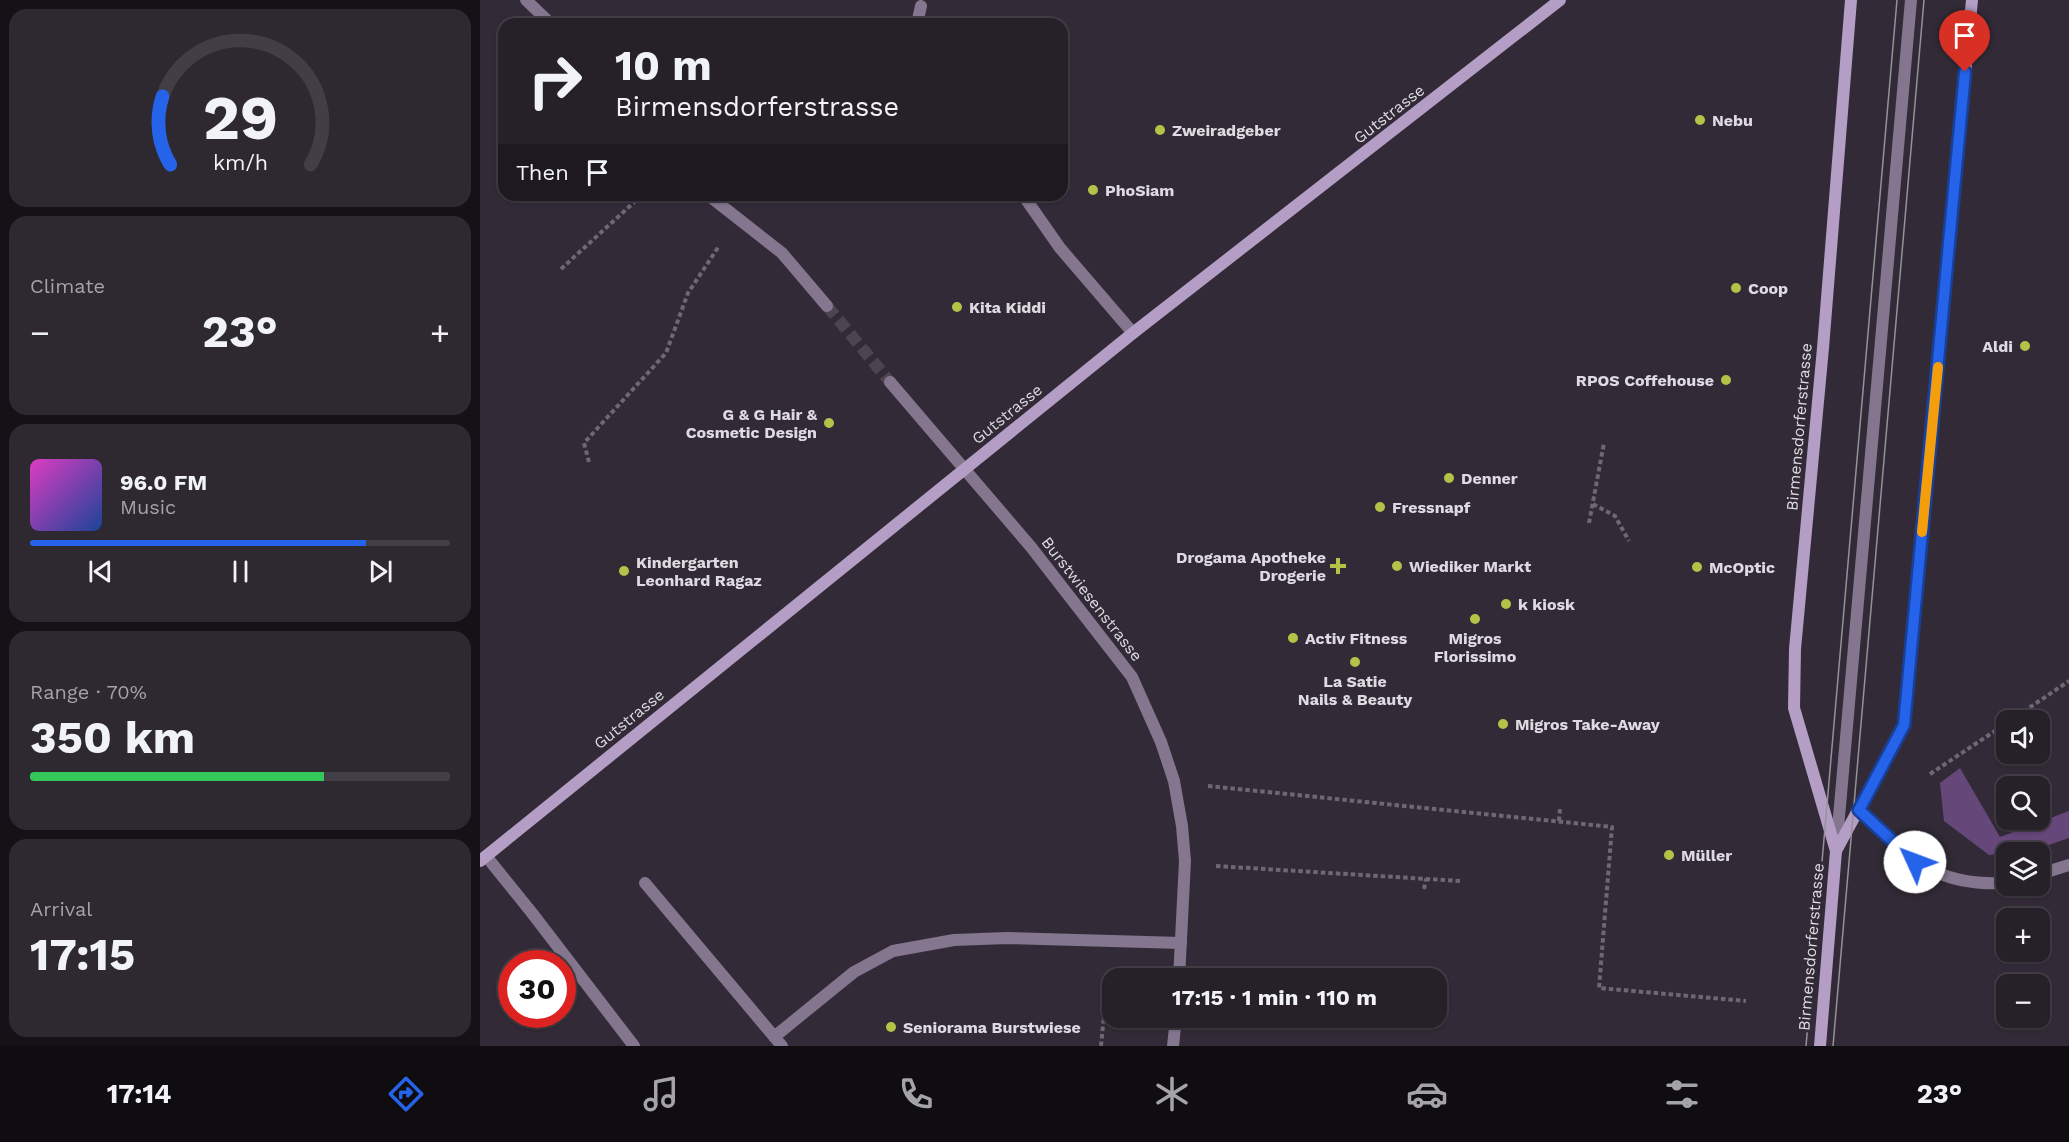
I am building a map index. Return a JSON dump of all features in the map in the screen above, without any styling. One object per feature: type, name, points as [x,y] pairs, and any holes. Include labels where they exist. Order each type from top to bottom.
[{"type":"main road","name":"Gutstrasse","points":[[483,859],[1133,333],[1560,0]]},
{"type":"main road","name":"Birmensdorferstrasse","points":[[1820,1046],[1836,851],[1794,708],[1795,649],[1823,348],[1851,0]]},
{"type":"main road","name":"Birmensdorferstrasse","points":[[1836,851],[1904,725],[1972,0]]},
{"type":"street","points":[[526,0],[545,18]]},
{"type":"street","name":"Birmensdorferstrasse","points":[[1836,851],[1911,0]]},
{"type":"street","points":[[918,18],[921,6]]},
{"type":"street","points":[[716,201],[782,253],[827,306]]},
{"type":"street","points":[[1027,201],[1060,248],[1133,333]]},
{"type":"street","name":"Burstwiesenstrasse","points":[[890,382],[1031,547],[1132,677],[1161,742],[1174,781],[1182,826],[1185,861],[1180,968]]},
{"type":"street","points":[[1859,810],[1915,862],[1940,875],[1962,882],[1983,885],[1996,884]]},
{"type":"street","points":[[483,859],[532,913],[634,1046]]},
{"type":"street","points":[[2050,871],[2069,865]]},
{"type":"street","points":[[645,883],[778,1041],[854,972],[893,951],[954,940],[1007,938],[1181,943]]},
{"type":"street","points":[[1173,1046],[1175,1028]]},
{"type":"path","points":[[561,269],[635,201]]},
{"type":"path","points":[[589,462],[584,443],[666,353],[688,293],[738,218]]},
{"type":"path","points":[[1589,523],[1604,443]]},
{"type":"path","points":[[1593,504],[1615,516],[1629,541]]},
{"type":"path","points":[[2027,710],[2069,681]]},
{"type":"path","points":[[1930,774],[1996,730]]},
{"type":"path","points":[[1205,785],[1612,827],[1599,988],[1746,1001]]},
{"type":"path","points":[[1559,821],[1560,808]]},
{"type":"path","points":[[1212,866],[1460,881]]},
{"type":"path","points":[[1424,889],[1426,879]]},
{"type":"path","points":[[1101,1046],[1103,1028]]},
{"type":"shaded area","points":[[1960,768],[2000,837],[2019,830],[2050,830],[2050,818],[2069,811],[2069,838],[2050,845],[2050,842],[1996,842],[1996,854],[1989,855],[1944,821],[1940,783]]},
{"type":"tunnel","points":[[827,306],[890,382]]},
{"type":"tram line","points":[[1806,1046],[1897,0]]},
{"type":"tram line","points":[[1833,1046],[1924,0]]},
{"type":"slow traffic","points":[[1922,532],[1938,367]]},
{"type":"place","name":"Nebu","points":[[1700,120]]},
{"type":"place","name":"Zweiradgeber","points":[[1160,130]]},
{"type":"place","name":"PhoSiam","points":[[1093,190]]},
{"type":"place","name":"Coop","points":[[1736,288]]},
{"type":"place","name":"Kita Kiddi","points":[[957,307]]},
{"type":"place","name":"Aldi","points":[[2025,346]]},
{"type":"place","name":"RPOS Coffehouse","points":[[1726,380]]},
{"type":"place","name":"G & G Hair & Cosmetic Design","points":[[829,423]]},
{"type":"place","name":"Denner","points":[[1449,478]]},
{"type":"place","name":"Fressnapf","points":[[1380,507]]},
{"type":"place","name":"Drogama Apotheke Drogerie","points":[[1338,566]]},
{"type":"place","name":"Wiediker Markt","points":[[1397,566]]},
{"type":"place","name":"McOptic","points":[[1697,567]]},
{"type":"place","name":"Kindergarten Leonhard Ragaz","points":[[624,571]]},
{"type":"place","name":"k kiosk","points":[[1506,604]]},
{"type":"place","name":"Migros Florissimo","points":[[1475,619]]},
{"type":"place","name":"Activ Fitness","points":[[1293,638]]},
{"type":"place","name":"La Satie Nails & Beauty","points":[[1355,662]]},
{"type":"place","name":"Migros Take-Away","points":[[1503,724]]},
{"type":"place","name":"Müller","points":[[1669,855]]},
{"type":"place","name":"Seniorama Burstwiese","points":[[891,1027]]},
{"type":"route","points":[[1915,862],[1859,810],[1904,725],[1965,72]]}]
